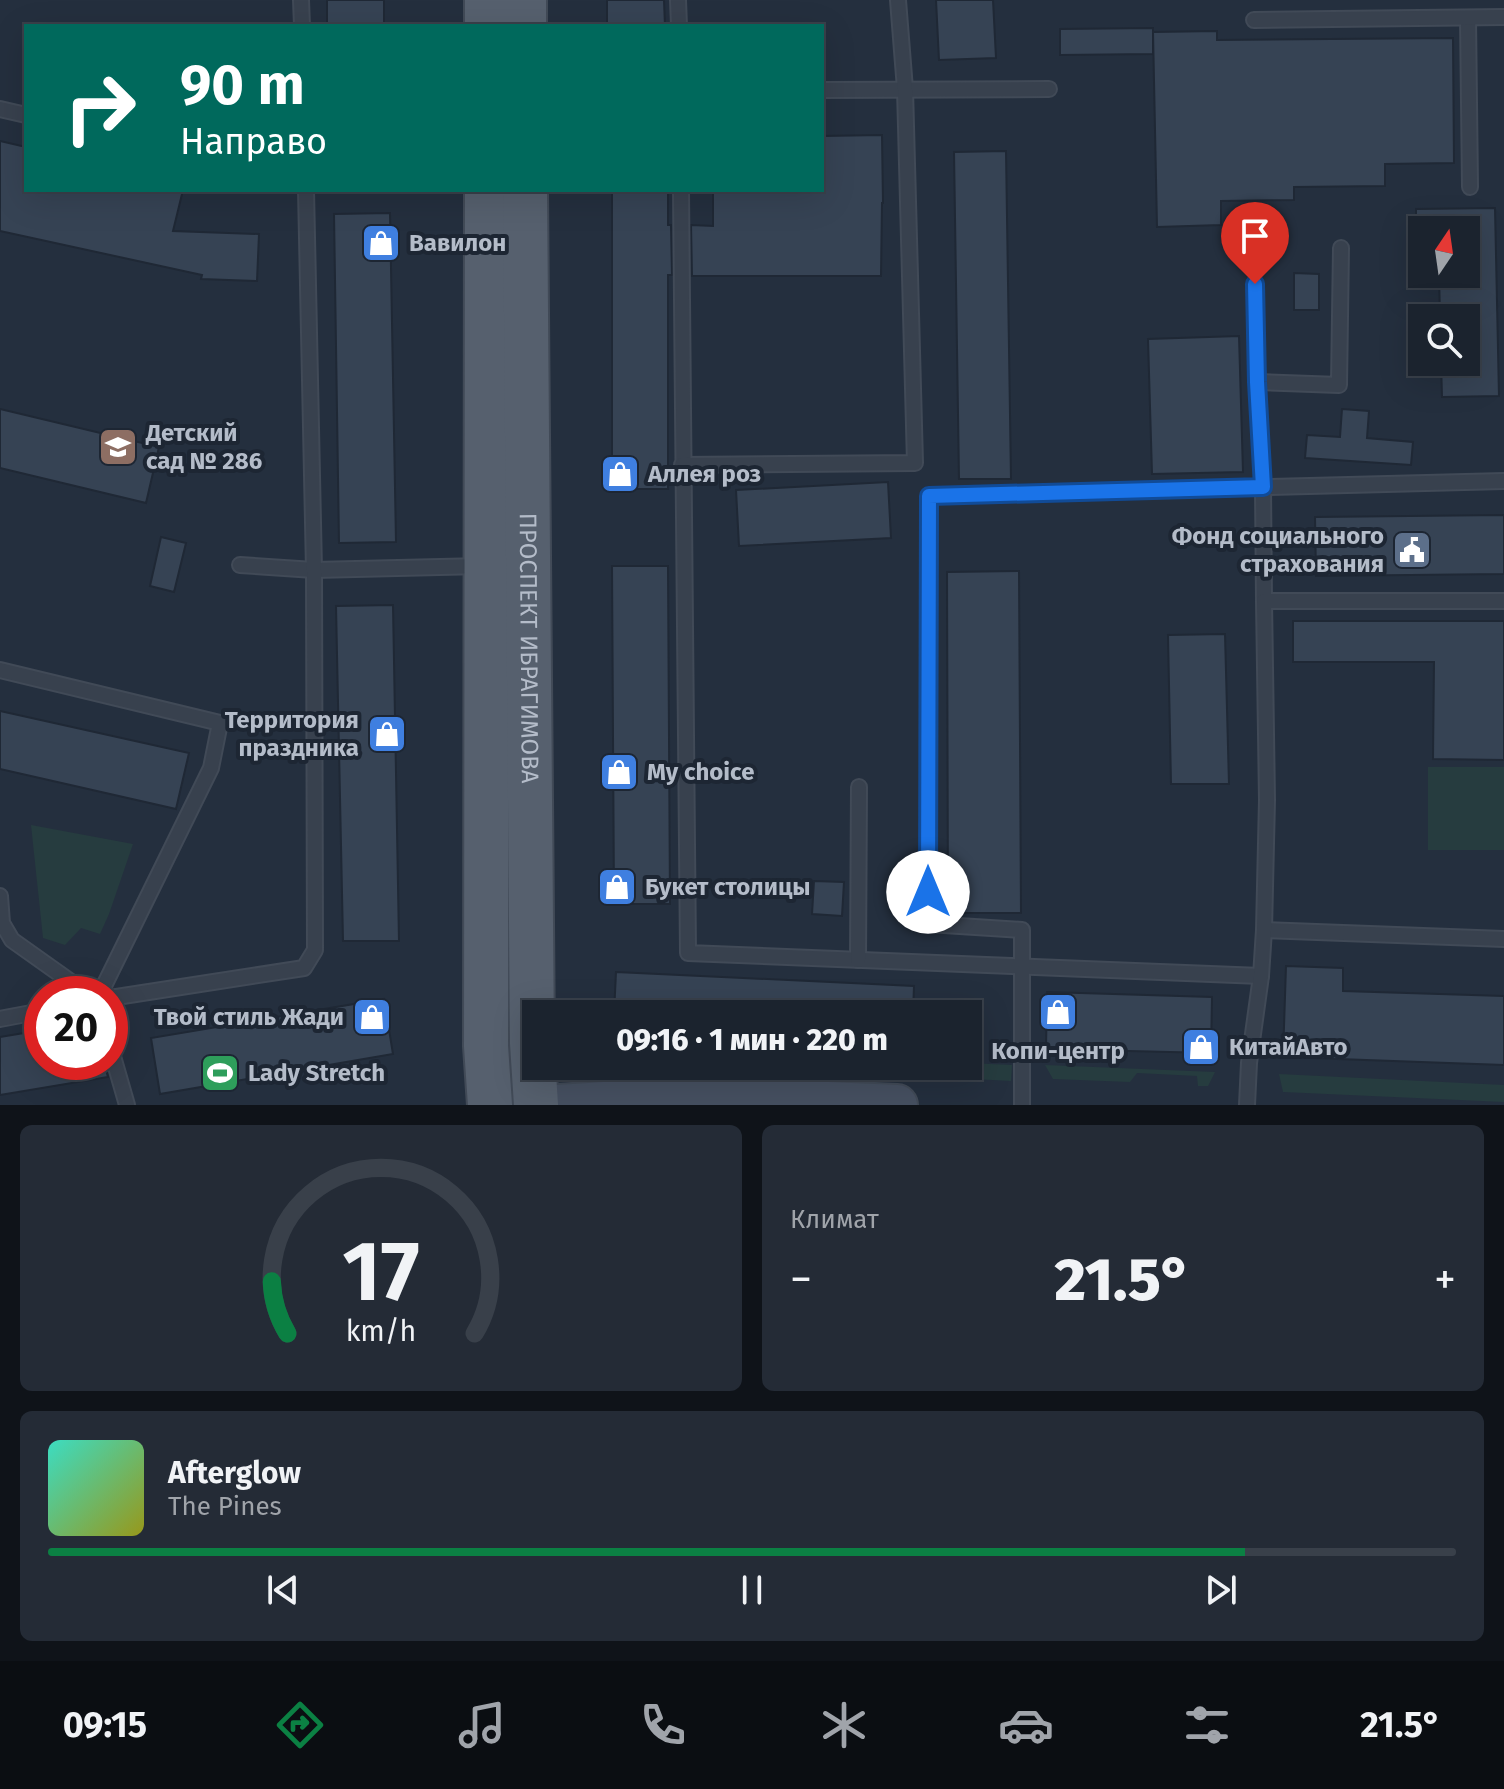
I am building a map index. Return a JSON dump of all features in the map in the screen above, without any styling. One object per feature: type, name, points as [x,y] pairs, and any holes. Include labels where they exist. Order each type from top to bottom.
[{"type":"main road","points":[[487,0],[487,24]]},
{"type":"main road","points":[[524,0],[524,24]]},
{"type":"main road","name":"ПРОСПЕКТ ИБРАГИМОВА","points":[[487,192],[486,1046],[490,1105]]},
{"type":"main road","name":"ПРОСПЕКТ ИБРАГИМОВА","points":[[525,192],[532,1019],[536,1105]]},
{"type":"main road","points":[[558,1105],[635,1100],[897,1105]]},
{"type":"lane","points":[[301,0],[302,24]]},
{"type":"lane","points":[[678,0],[679,24]]},
{"type":"lane","points":[[682,465],[915,463],[905,89],[898,0]]},
{"type":"lane","points":[[1254,20],[1504,17]]},
{"type":"lane","points":[[1468,18],[1470,187]]},
{"type":"lane","points":[[824,90],[1049,89]]},
{"type":"lane","points":[[0,109],[24,115]]},
{"type":"lane","points":[[128,995],[304,968],[315,950],[314,570],[306,192]]},
{"type":"lane","points":[[681,192],[688,953],[1261,976]]},
{"type":"lane","points":[[1257,382],[1339,385],[1341,248]]},
{"type":"lane","points":[[1247,1105],[1249,1063],[1261,976],[1267,800],[1263,487],[1255,284]]},
{"type":"lane","points":[[1022,1105],[1022,930],[928,924],[929,496],[1504,481]]},
{"type":"lane","points":[[240,565],[314,570],[487,566]]},
{"type":"lane","points":[[1264,601],[1504,601]]},
{"type":"lane","points":[[0,670],[220,723],[211,768],[109,976]]},
{"type":"lane","points":[[858,960],[859,787]]},
{"type":"lane","points":[[0,896],[2,923],[12,940],[63,976]]},
{"type":"lane","points":[[1264,930],[1504,939]]},
{"type":"lane","points":[[0,1019],[24,1014]]},
{"type":"lane","points":[[120,1080],[127,1105]]},
{"type":"green space","points":[[1428,767],[1504,767],[1504,850],[1428,850]]},
{"type":"green space","points":[[31,825],[133,844],[100,934],[81,928],[65,945],[43,938]]},
{"type":"green space","points":[[982,1064],[1012,1065],[1011,1081],[982,1079]]},
{"type":"green space","points":[[1045,1065],[1215,1072],[1208,1086],[1198,1086],[1197,1076],[1137,1073],[1130,1082],[1053,1079]]},
{"type":"green space","points":[[1279,1074],[1504,1085],[1504,1102],[1283,1092]]},
{"type":"building","points":[[327,0],[384,0],[384,24],[327,24]]},
{"type":"building","points":[[607,0],[664,0],[665,24],[607,24]]},
{"type":"building","points":[[936,0],[993,0],[996,58],[939,60]]},
{"type":"building","points":[[1153,28],[1153,54],[1060,55],[1060,29]]},
{"type":"building","points":[[1217,31],[1217,40],[1453,38],[1454,163],[1385,164],[1385,186],[1294,187],[1294,200],[1221,201],[1221,225],[1157,227],[1153,32]]},
{"type":"building","points":[[882,135],[881,276],[692,276],[691,225],[713,226],[713,192],[824,192],[824,136]]},
{"type":"building","points":[[0,141],[24,147],[24,192],[183,192],[173,231],[259,234],[257,281],[201,279],[202,275],[0,231]]},
{"type":"building","points":[[1006,151],[1011,479],[959,479],[954,152]]},
{"type":"building","points":[[612,192],[668,192],[672,275],[668,275],[668,489],[612,489]]},
{"type":"building","points":[[1495,208],[1499,396],[1442,397],[1441,376],[1480,376],[1480,304],[1440,304],[1439,288],[1480,288],[1480,216],[1416,216],[1416,209]]},
{"type":"building","points":[[390,213],[396,542],[339,543],[334,214]]},
{"type":"building","points":[[1294,273],[1319,274],[1319,310],[1294,310]]},
{"type":"building","points":[[1239,336],[1243,472],[1152,474],[1148,339]]},
{"type":"building","points":[[0,409],[159,447],[146,503],[0,468]]},
{"type":"building","points":[[1342,409],[1369,411],[1367,438],[1413,442],[1411,465],[1305,458],[1307,435],[1340,437]]},
{"type":"building","points":[[888,482],[891,538],[739,546],[736,490]]},
{"type":"building","points":[[1504,515],[1504,574],[1316,576],[1315,517]]},
{"type":"building","points":[[161,537],[186,543],[174,592],[150,586]]},
{"type":"building","points":[[612,566],[668,566],[670,904],[614,904]]},
{"type":"building","points":[[1019,571],[1021,913],[948,913],[947,572]]},
{"type":"building","points":[[393,605],[399,941],[343,941],[336,606]]},
{"type":"building","points":[[1293,621],[1504,621],[1504,760],[1433,759],[1434,662],[1293,662]]},
{"type":"building","points":[[1225,634],[1229,784],[1171,784],[1168,635]]},
{"type":"building","points":[[0,711],[189,753],[176,809],[0,769]]},
{"type":"building","points":[[814,881],[844,882],[842,916],[812,914]]},
{"type":"building","points":[[1286,966],[1343,968],[1343,991],[1504,996],[1504,1065],[1283,1057]]},
{"type":"building","points":[[616,972],[914,986],[914,1000],[615,1000]]},
{"type":"building","points":[[1047,992],[1212,997],[1211,1053],[1046,1049]]},
{"type":"building","points":[[384,999],[393,1054],[160,1094],[151,1038]]},
{"type":"building","points":[[24,1033],[24,1080],[90,1080],[0,1095],[0,1037]]},
{"type":"place","name":"Вавилон","points":[[381,243]]},
{"type":"place","name":"Детский сад № 286","points":[[118,447]]},
{"type":"place","name":"Аллея роз","points":[[620,474]]},
{"type":"place","name":"Фонд социального страхования","points":[[1412,550]]},
{"type":"place","name":"Территория праздника","points":[[387,734]]},
{"type":"place","name":"My choice","points":[[619,772]]},
{"type":"place","name":"Букет столицы","points":[[617,887]]},
{"type":"place","name":"Копи-центр","points":[[1058,1012]]},
{"type":"place","name":"Твой стиль Жади","points":[[372,1017]]},
{"type":"place","name":"КитайАвто","points":[[1201,1047]]},
{"type":"place","name":"Lady Stretch","points":[[220,1073]]},
{"type":"route","points":[[928,892],[929,496],[1263,487],[1255,284]]}]
